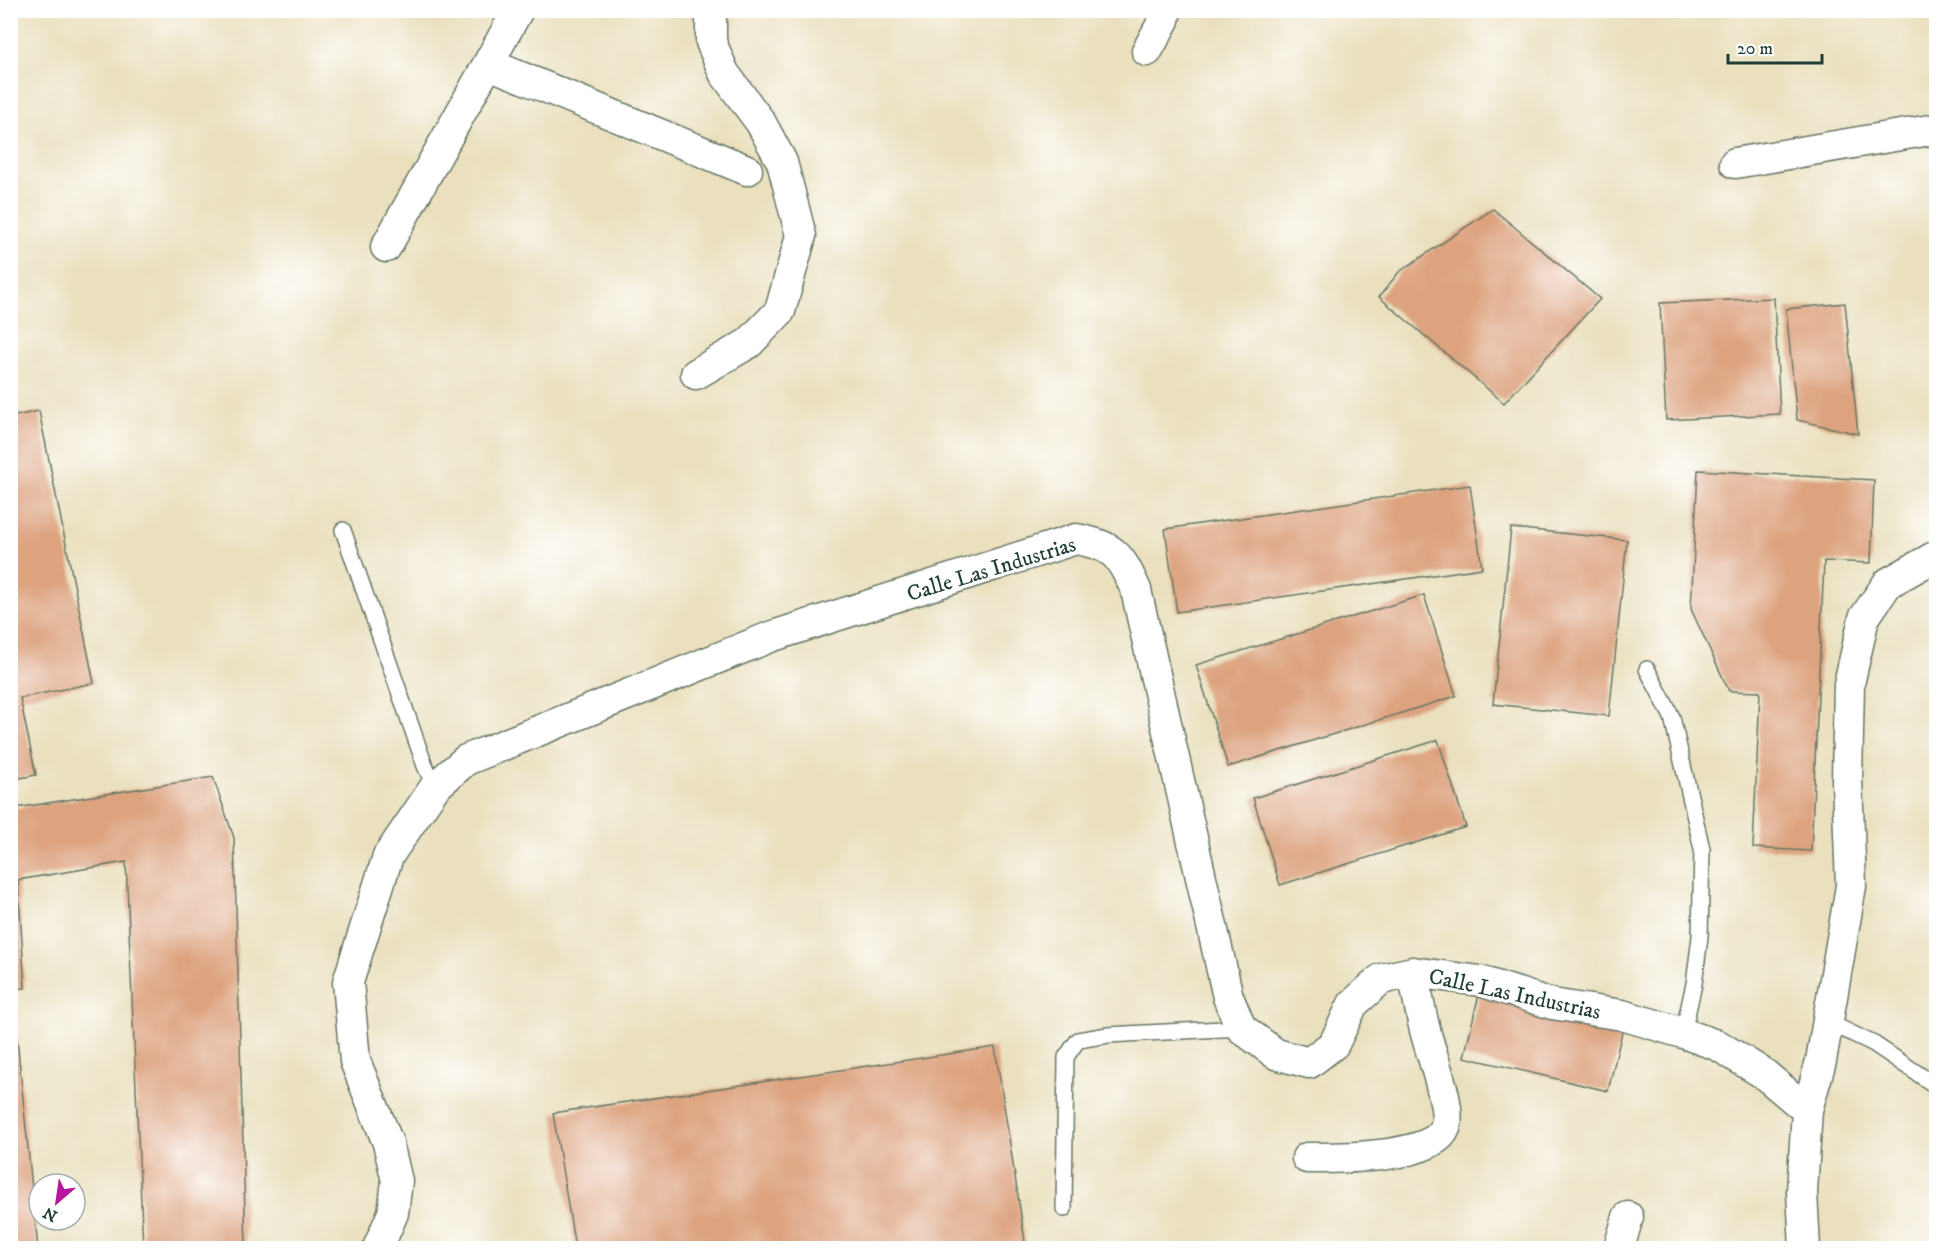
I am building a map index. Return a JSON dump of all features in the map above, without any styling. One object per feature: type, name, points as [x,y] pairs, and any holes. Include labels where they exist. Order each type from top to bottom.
[{"type":"street","points":[[386,247],[518,10]]},
{"type":"street","points":[[696,374],[749,343],[780,311],[801,236],[782,162],[761,123],[724,73],[711,42],[711,10]]},
{"type":"street","points":[[1147,51],[1166,10]]},
{"type":"street","points":[[489,64],[747,170]]},
{"type":"street","points":[[1735,163],[1936,129]]},
{"type":"street","name":"Calle Las Industrias","points":[[378,1248],[393,1213],[397,1181],[387,1143],[355,1061],[348,982],[388,856],[435,787],[466,760],[770,637],[1076,538],[1100,543],[1122,560],[1136,590],[1228,998],[1241,1028],[1276,1054],[1309,1063],[1334,1044],[1353,1004],[1381,979],[1413,972],[1480,981],[1552,1004],[1622,1016],[1719,1046],[1764,1074],[1807,1110]]},
{"type":"street","points":[[1805,1248],[1802,1192],[1807,1110],[1821,1061],[1851,886],[1847,780],[1849,684],[1864,618],[1888,584],[1936,556]]},
{"type":"street","points":[[1307,1158],[1360,1158],[1399,1152],[1438,1139],[1446,1127],[1445,1108],[1425,1032],[1413,972]]},
{"type":"street","points":[[1619,1248],[1628,1217]]},
{"type":"lane","points":[[344,530],[425,766],[435,787]]},
{"type":"lane","points":[[1647,669],[1672,717],[1702,849],[1700,937],[1694,984],[1683,1033]]},
{"type":"lane","points":[[1828,1022],[1874,1044],[1936,1086]]},
{"type":"lane","points":[[1064,1209],[1066,1057],[1078,1040],[1108,1035],[1241,1028]]},
{"type":"building","points":[[1493,209],[1600,299],[1504,403],[1379,297],[1399,272]]},
{"type":"building","points":[[1774,298],[1780,414],[1666,420],[1660,303]]},
{"type":"building","points":[[1845,303],[1858,434],[1797,420],[1786,309]]},
{"type":"building","points":[[39,411],[94,683],[20,698],[36,775],[10,780],[10,417]]},
{"type":"building","points":[[1698,470],[1874,480],[1871,563],[1824,561],[1811,851],[1753,848],[1760,692],[1729,691],[1691,609]]},
{"type":"building","points":[[1470,485],[1482,568],[1177,612],[1165,529]]},
{"type":"building","points":[[1511,528],[1627,540],[1609,716],[1493,704]]},
{"type":"building","points":[[1424,595],[1456,696],[1228,767],[1196,665]]},
{"type":"building","points":[[1438,740],[1466,827],[1280,885],[1253,798]]},
{"type":"building","points":[[213,777],[234,838],[246,1248],[143,1248],[126,862],[18,880],[25,988],[10,989],[10,809]]},
{"type":"building","points":[[10,989],[12,989],[30,1172],[27,1172],[27,1232],[36,1232],[38,1248],[10,1248]]},
{"type":"building","points":[[1479,994],[1623,1028],[1608,1091],[1464,1057]]},
{"type":"building","points":[[995,1047],[1026,1248],[575,1248],[553,1113]]}]
